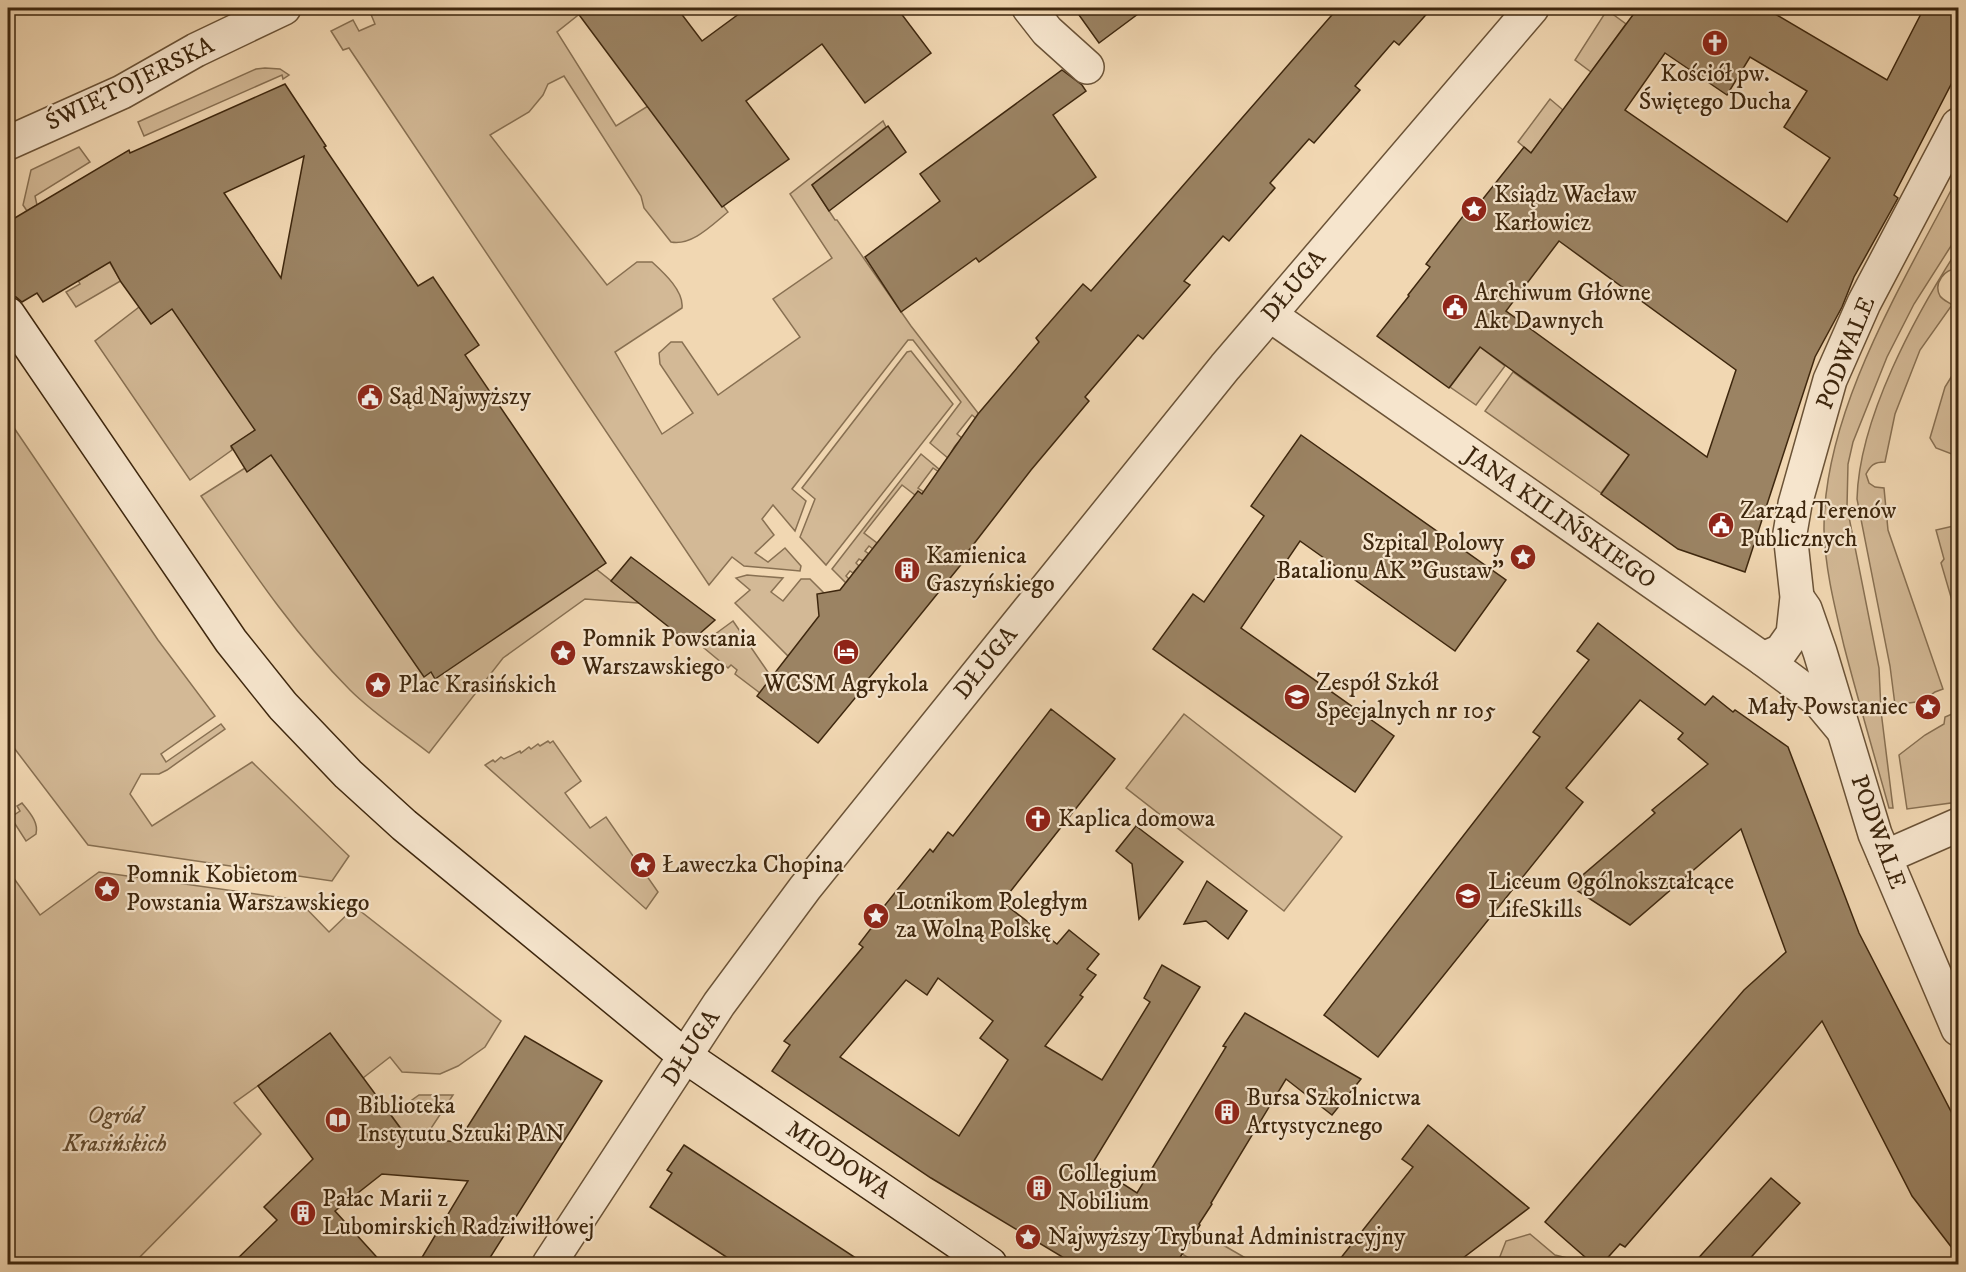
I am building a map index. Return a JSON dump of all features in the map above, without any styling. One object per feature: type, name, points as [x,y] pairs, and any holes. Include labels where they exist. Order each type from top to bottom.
[{"type":"street","points":[[1029,8],[1047,31],[1087,67]]},
{"type":"street","name":"DŁUGA","points":[[549,1264],[719,1004],[805,888],[1270,315],[1532,8]]},
{"type":"street","name":"ŚWIĘTOJERSKA","points":[[8,143],[122,92],[268,11]]},
{"type":"street","name":"PODWALE","points":[[1763,659],[1780,651],[1793,634],[1797,597],[1790,533],[1795,504],[1830,380],[1864,303],[1959,125]]},
{"type":"street","points":[[8,314],[185,576],[243,657],[283,706],[348,774],[404,825],[685,1056]]},
{"type":"street","name":"JANA KILIŃSKIEGO","points":[[1270,315],[1763,659],[1818,700],[1843,730]]},
{"type":"street","name":"PODWALE","points":[[1797,597],[1805,609],[1811,627],[1875,834],[1959,1029]]},
{"type":"street","points":[[1885,857],[1959,825]]},
{"type":"street","name":"MIODOWA","points":[[685,1056],[990,1264]]},
{"type":"green space","points":[[378,8],[587,8],[557,32],[616,126],[648,106],[728,212],[694,238],[671,242],[644,208],[641,196],[564,76],[548,84],[543,95],[529,112],[490,135],[607,285],[637,262],[652,262],[677,289],[682,308],[615,352],[662,434],[693,413],[660,364],[659,353],[671,342],[682,342],[718,395],[800,337],[773,299],[832,258],[790,194],[883,121],[886,127],[812,185],[911,326],[978,413],[978,420],[972,415],[957,434],[963,439],[954,448],[949,459],[930,443],[961,402],[913,340],[908,340],[792,489],[806,501],[795,531],[773,505],[762,519],[774,535],[755,553],[768,562],[785,548],[801,566],[800,571],[744,566],[732,557],[709,585],[349,48],[343,50],[331,31],[353,20],[359,31],[375,24],[370,12]]},
{"type":"green space","points":[[1607,10],[1626,24],[1591,72],[1575,60]]},
{"type":"green space","points":[[256,69],[280,69],[289,75],[283,79],[282,75],[144,136],[138,122]]},
{"type":"green space","points":[[1550,99],[1563,110],[1531,153],[1518,142]]},
{"type":"green space","points":[[79,147],[90,162],[35,196],[37,205],[27,211],[23,205],[31,170]]},
{"type":"green space","points":[[1958,177],[1958,235],[1914,304],[1887,357],[1853,442],[1848,464],[1847,507],[1879,668],[1881,711],[1893,808],[1889,808],[1849,666],[1831,588],[1824,530],[1827,485],[1837,439],[1852,393],[1871,347],[1892,302]]},
{"type":"green space","points":[[142,245],[110,263],[119,278],[153,262],[76,307],[66,292],[80,284],[73,271],[80,280],[87,276],[83,270],[93,264],[97,270],[103,266],[100,260]]},
{"type":"green space","points":[[1958,249],[1958,269],[1945,274],[1938,286],[1940,296],[1952,305],[1920,350],[1895,414],[1885,462],[1873,465],[1866,474],[1869,483],[1875,487],[1884,488],[1888,530],[1943,689],[1923,701],[1895,705],[1890,666],[1857,499],[1860,468],[1878,402],[1892,369],[1924,305]]},
{"type":"green space","points":[[169,284],[141,310],[151,324],[181,302],[264,424],[190,480],[95,341]]},
{"type":"green space","points":[[1480,347],[1505,366],[1476,405],[1450,387]]},
{"type":"green space","points":[[911,351],[953,404],[826,565],[800,537],[815,499],[802,488],[907,352]]},
{"type":"green space","points":[[1958,366],[1957,456],[1936,448],[1930,438],[1945,387]]},
{"type":"green space","points":[[1513,372],[1629,455],[1601,493],[1485,411]]},
{"type":"green space","points":[[8,419],[158,640],[215,716],[161,754],[166,762],[221,724],[225,729],[167,770],[159,774],[141,774],[130,794],[152,826],[252,762],[349,856],[332,881],[88,845],[8,740],[8,727],[11,725],[8,715]]},
{"type":"green space","points":[[280,448],[596,569],[639,603],[585,599],[503,658],[429,753],[368,707],[329,668],[289,621],[201,496]]},
{"type":"green space","points":[[921,454],[940,470],[939,472],[933,468],[918,488],[924,492],[922,494],[915,495],[902,485],[864,533],[877,543],[873,549],[869,546],[865,551],[869,554],[863,561],[859,559],[856,563],[859,566],[853,573],[850,571],[846,576],[849,579],[846,583],[832,569]]},
{"type":"green space","points":[[1958,525],[1958,621],[1941,563],[1944,559],[1936,530]]},
{"type":"green space","points":[[747,575],[783,578],[771,592],[783,601],[801,579],[810,579],[824,593],[822,613],[789,657],[735,603],[750,590],[736,578]]},
{"type":"green space","points":[[733,621],[772,678],[760,693],[735,674],[737,670],[731,665],[728,668],[704,648],[706,646],[703,643]]},
{"type":"green space","points":[[1184,714],[1342,837],[1284,911],[1126,788]]},
{"type":"green space","points":[[1952,714],[1958,730],[1958,802],[1907,809],[1899,755],[1944,724],[1945,717]]},
{"type":"green space","points":[[548,741],[550,743],[553,741],[581,781],[565,793],[590,828],[606,817],[658,892],[646,909],[485,765],[501,757],[504,759],[520,751],[521,753],[529,747],[531,749],[538,744],[540,746]]},
{"type":"green space","points":[[22,803],[33,817],[37,830],[36,834],[26,841],[8,813],[8,806],[14,815],[20,811],[17,806]]},
{"type":"green space","name":"Ogród Krasińskich","points":[[8,870],[40,915],[99,872],[298,900],[329,932],[355,907],[501,1021],[485,1047],[458,1066],[440,1074],[402,1072],[390,1057],[363,1078],[330,1034],[234,1103],[261,1134],[133,1264],[8,1264]]},
{"type":"green space","points":[[419,1095],[453,1095],[424,1139],[407,1137],[391,1115]]},
{"type":"green space","points":[[1197,1230],[1256,1264],[1199,1264],[1182,1254]]},
{"type":"green space","points":[[1530,1234],[1555,1255],[1575,1260],[1579,1264],[1491,1264],[1499,1259],[1506,1241]]},
{"type":"building","points":[[574,8],[677,8],[702,41],[747,8],[897,8],[931,53],[865,103],[822,44],[746,101],[789,159],[722,207]]},
{"type":"building","points":[[1074,8],[1146,8],[1099,43]]},
{"type":"building","points":[[1338,8],[1432,8],[1399,45],[1394,41],[1355,86],[1360,90],[1314,143],[1309,139],[1270,183],[1275,188],[1229,241],[1223,236],[1184,281],[1190,285],[1143,339],[1138,335],[1085,397],[1089,401],[1031,470],[966,554],[968,556],[818,743],[757,696],[819,616],[817,594],[840,590],[918,491],[922,494],[978,414],[1039,342],[1036,338],[1083,284],[1091,291]]},
{"type":"building","points":[[1638,8],[1765,8],[1887,80],[1924,8],[1959,8],[1959,69],[1894,195],[1898,198],[1854,277],[1842,307],[1815,357],[1745,572],[1678,549],[1601,494],[1629,455],[1480,347],[1449,388],[1377,336],[1430,267],[1426,264],[1467,211],[1471,214],[1524,147],[1531,153]],"holes":[[[1665,53],[1727,95],[1750,57],[1807,91],[1784,127],[1830,158],[1787,222],[1625,110]],[[1559,241],[1736,370],[1707,457],[1506,311]]]},
{"type":"building","points":[[1062,70],[1082,85],[1086,91],[1053,115],[1096,177],[979,262],[976,258],[901,312],[865,257],[940,201],[920,174]]},
{"type":"building","points":[[285,84],[326,146],[324,147],[418,286],[433,277],[479,345],[465,355],[606,563],[435,679],[431,672],[424,677],[271,455],[247,472],[231,446],[255,430],[172,309],[151,324],[121,282],[110,262],[43,302],[37,293],[22,302],[8,295],[8,222],[129,150],[130,153]],"holes":[[[304,156],[281,278],[224,193]]]},
{"type":"building","points":[[888,126],[906,152],[829,211],[812,185]]},
{"type":"building","points":[[1301,435],[1506,580],[1455,651],[1300,541],[1241,628],[1394,736],[1355,792],[1153,649],[1193,594],[1204,602],[1264,516],[1251,506]]},
{"type":"building","points":[[631,557],[715,620],[689,643],[611,581]]},
{"type":"building","points":[[1598,623],[1705,705],[1713,696],[1733,712],[1735,710],[1788,747],[1859,933],[1959,1127],[1959,1257],[1912,1196],[1822,1021],[1625,1247],[1620,1244],[1602,1264],[1593,1264],[1545,1222],[1744,990],[1786,952],[1741,829],[1630,925],[1570,886],[1655,813],[1652,810],[1708,764],[1678,739],[1683,733],[1640,700],[1566,788],[1583,802],[1378,1057],[1324,1015],[1540,737],[1533,732],[1589,660],[1577,651]]},
{"type":"building","points":[[1051,709],[1115,759],[1002,902],[1057,944],[1069,930],[1099,954],[1087,969],[1096,975],[1080,995],[1083,997],[1045,1046],[1102,1080],[1150,1002],[1144,998],[1162,965],[1200,987],[1092,1164],[1137,1193],[1226,1047],[1223,1046],[1245,1013],[1361,1079],[1332,1115],[1286,1079],[1176,1264],[1074,1264],[931,1178],[772,1071],[790,1045],[784,1041],[863,947],[859,944],[876,922],[873,920],[930,849],[933,852],[948,832],[953,836]],"holes":[[[938,978],[993,1021],[980,1038],[1008,1060],[959,1136],[840,1057],[906,980],[927,995]]]},
{"type":"building","points":[[1136,826],[1183,862],[1139,919],[1132,864],[1116,851]]},
{"type":"building","points":[[1207,881],[1247,911],[1228,939],[1206,921],[1184,924]]},
{"type":"building","points":[[330,1033],[407,1137],[458,1142],[525,1036],[602,1081],[486,1264],[418,1264],[468,1181],[382,1174],[335,1211],[383,1264],[232,1264],[277,1220],[264,1207],[313,1159],[258,1086]]},
{"type":"building","points":[[1428,1125],[1529,1208],[1455,1264],[1336,1264],[1413,1167],[1402,1159]]},
{"type":"building","points":[[684,1145],[865,1264],[737,1264],[650,1207],[672,1173],[667,1170]]},
{"type":"building","points":[[1771,1178],[1800,1203],[1745,1264],[1693,1264]]},
{"type":"place","name":"Kościół pw. Świętego Ducha","points":[[1715,43]]},
{"type":"place","name":"Ksiądz Wacław Karłowicz","points":[[1474,209]]},
{"type":"place","name":"Archiwum Główne Akt Dawnych","points":[[1455,307]]},
{"type":"place","name":"Sąd Najwyższy","points":[[370,397]]},
{"type":"place","name":"Zarząd Terenów Publicznych","points":[[1721,525]]},
{"type":"place","name":"Szpital Polowy Batalionu AK \"Gustaw\"","points":[[1523,557]]},
{"type":"place","name":"Kamienica Gaszyńskiego","points":[[907,570]]},
{"type":"place","name":"WCSM Agrykola","points":[[846,652]]},
{"type":"place","name":"Pomnik Powstania Warszawskiego","points":[[563,653]]},
{"type":"place","name":"Plac Krasińskich","points":[[378,685]]},
{"type":"place","name":"Zespół Szkół Specjalnych nr 105","points":[[1297,697]]},
{"type":"place","name":"Mały Powstaniec","points":[[1928,707]]},
{"type":"place","name":"Kaplica domowa","points":[[1038,819]]},
{"type":"place","name":"Ławeczka Chopina","points":[[643,865]]},
{"type":"place","name":"Pomnik Kobietom Powstania Warszawskiego","points":[[107,889]]},
{"type":"place","name":"Liceum Ogólnokształcące LifeSkills","points":[[1468,896]]},
{"type":"place","name":"Lotnikom Poległym za Wolną Polskę","points":[[876,916]]},
{"type":"place","name":"Bursa Szkolnictwa Artystycznego","points":[[1227,1112]]},
{"type":"place","name":"Biblioteka Instytutu Sztuki PAN","points":[[338,1120]]},
{"type":"place","name":"Collegium Nobilium","points":[[1039,1188]]},
{"type":"place","name":"Pałac Marii z Lubomirskich Radziwiłłowej","points":[[303,1213]]},
{"type":"place","name":"Najwyższy Trybunał Administracyjny","points":[[1028,1237]]}]
